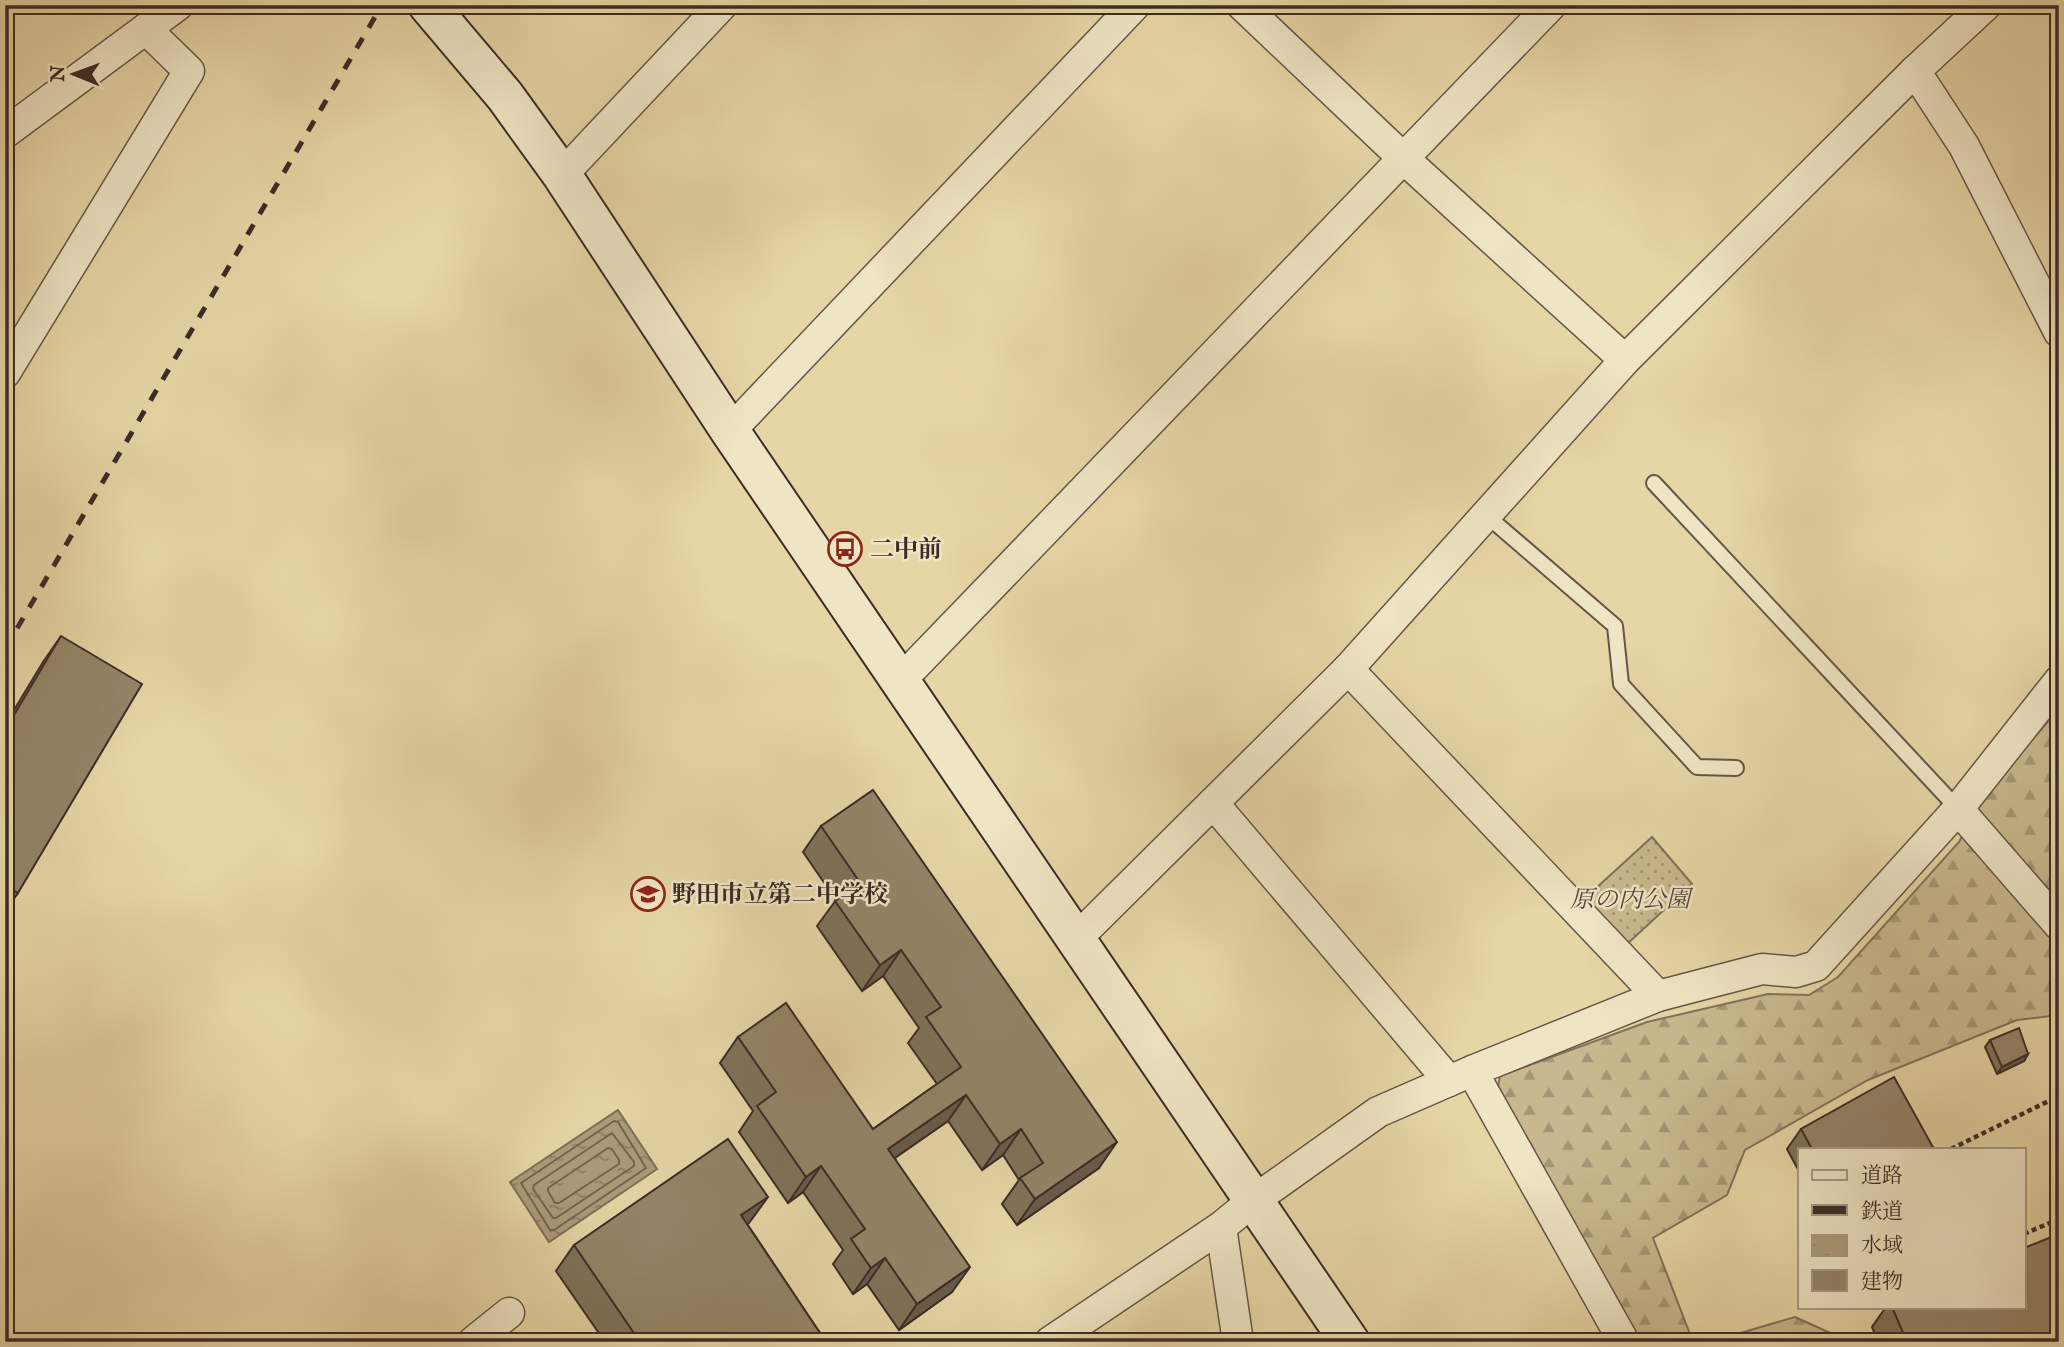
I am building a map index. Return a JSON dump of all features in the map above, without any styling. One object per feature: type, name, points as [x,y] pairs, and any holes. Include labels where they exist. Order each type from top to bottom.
[{"type":"street","points":[[5,133],[178,5]]},
{"type":"street","points":[[428,5],[505,96],[562,175],[730,431],[1350,1342]]},
{"type":"street","points":[[562,175],[722,5]]},
{"type":"street","points":[[730,431],[1135,5]]},
{"type":"street","points":[[1242,5],[1403,158],[1625,360]]},
{"type":"street","points":[[901,680],[1551,5]]},
{"type":"street","points":[[1077,938],[1348,669],[1625,360],[1915,71],[1986,5]]},
{"type":"street","points":[[5,373],[188,71],[146,29]]},
{"type":"street","points":[[1915,71],[1964,146],[2059,332]]},
{"type":"street","points":[[1348,669],[1658,996]]},
{"type":"street","points":[[1050,1342],[1221,1227],[1253,1200],[1378,1112],[1658,996],[1762,969],[1796,972],[1816,966],[1958,809],[2059,681]]},
{"type":"street","points":[[1213,803],[1460,1076],[1624,1342]]},
{"type":"street","points":[[1958,809],[2059,925]]},
{"type":"street","points":[[1221,1227],[1238,1342]]},
{"type":"street","points":[[473,1342],[509,1313]]},
{"type":"lane","points":[[1654,483],[1958,809]]},
{"type":"lane","points":[[1486,515],[1615,626],[1621,684],[1697,767],[1736,768]]},
{"type":"path","points":[[1953,1148],[2059,1096]]},
{"type":"path","points":[[2025,1234],[2059,1219]]},
{"type":"green space","points":[[2059,709],[2059,1015],[2017,1020],[1868,1080],[1745,1150],[1727,1195],[1653,1238],[1693,1342],[1625,1342],[1498,1087],[1500,1076],[1647,1022],[1768,994],[1809,995],[1838,977],[1959,842],[1985,794]]},
{"type":"green space","name":"原の内公園","points":[[1652,837],[1692,884],[1626,945],[1584,899]]},
{"type":"green space","points":[[1795,1317],[1850,1342],[1710,1342]]},
{"type":"water","points":[[618,1110],[657,1169],[549,1242],[510,1182]]},
{"type":"building","points":[[61,636],[142,684],[18,893],[5,887],[5,730]]},
{"type":"building","points":[[873,790],[1117,1142],[1035,1199],[1020,1178],[1043,1163],[1021,1129],[1000,1144],[966,1095],[888,1149],[970,1267],[917,1304],[885,1258],[871,1268],[851,1239],[865,1229],[821,1166],[806,1177],[757,1106],[776,1092],[738,1037],[786,1003],[873,1129],[961,1067],[926,1017],[941,1007],[901,950],[880,965],[835,901],[861,884],[821,826]]},
{"type":"building","points":[[2019,1028],[2028,1054],[2002,1067],[1990,1040]]},
{"type":"building","points":[[1894,1077],[1933,1148],[1811,1148],[1801,1129]]},
{"type":"building","points":[[728,1139],[768,1197],[741,1215],[826,1342],[640,1342],[574,1245]]},
{"type":"building","points":[[2059,1234],[2059,1342],[1907,1342],[1892,1308],[2025,1308],[2025,1248]]},
{"type":"railway","points":[[5,649],[382,5]]},
{"type":"place","name":"二中前","points":[[845,549]]},
{"type":"place","name":"野田市立第二中学校","points":[[648,894]]}]
